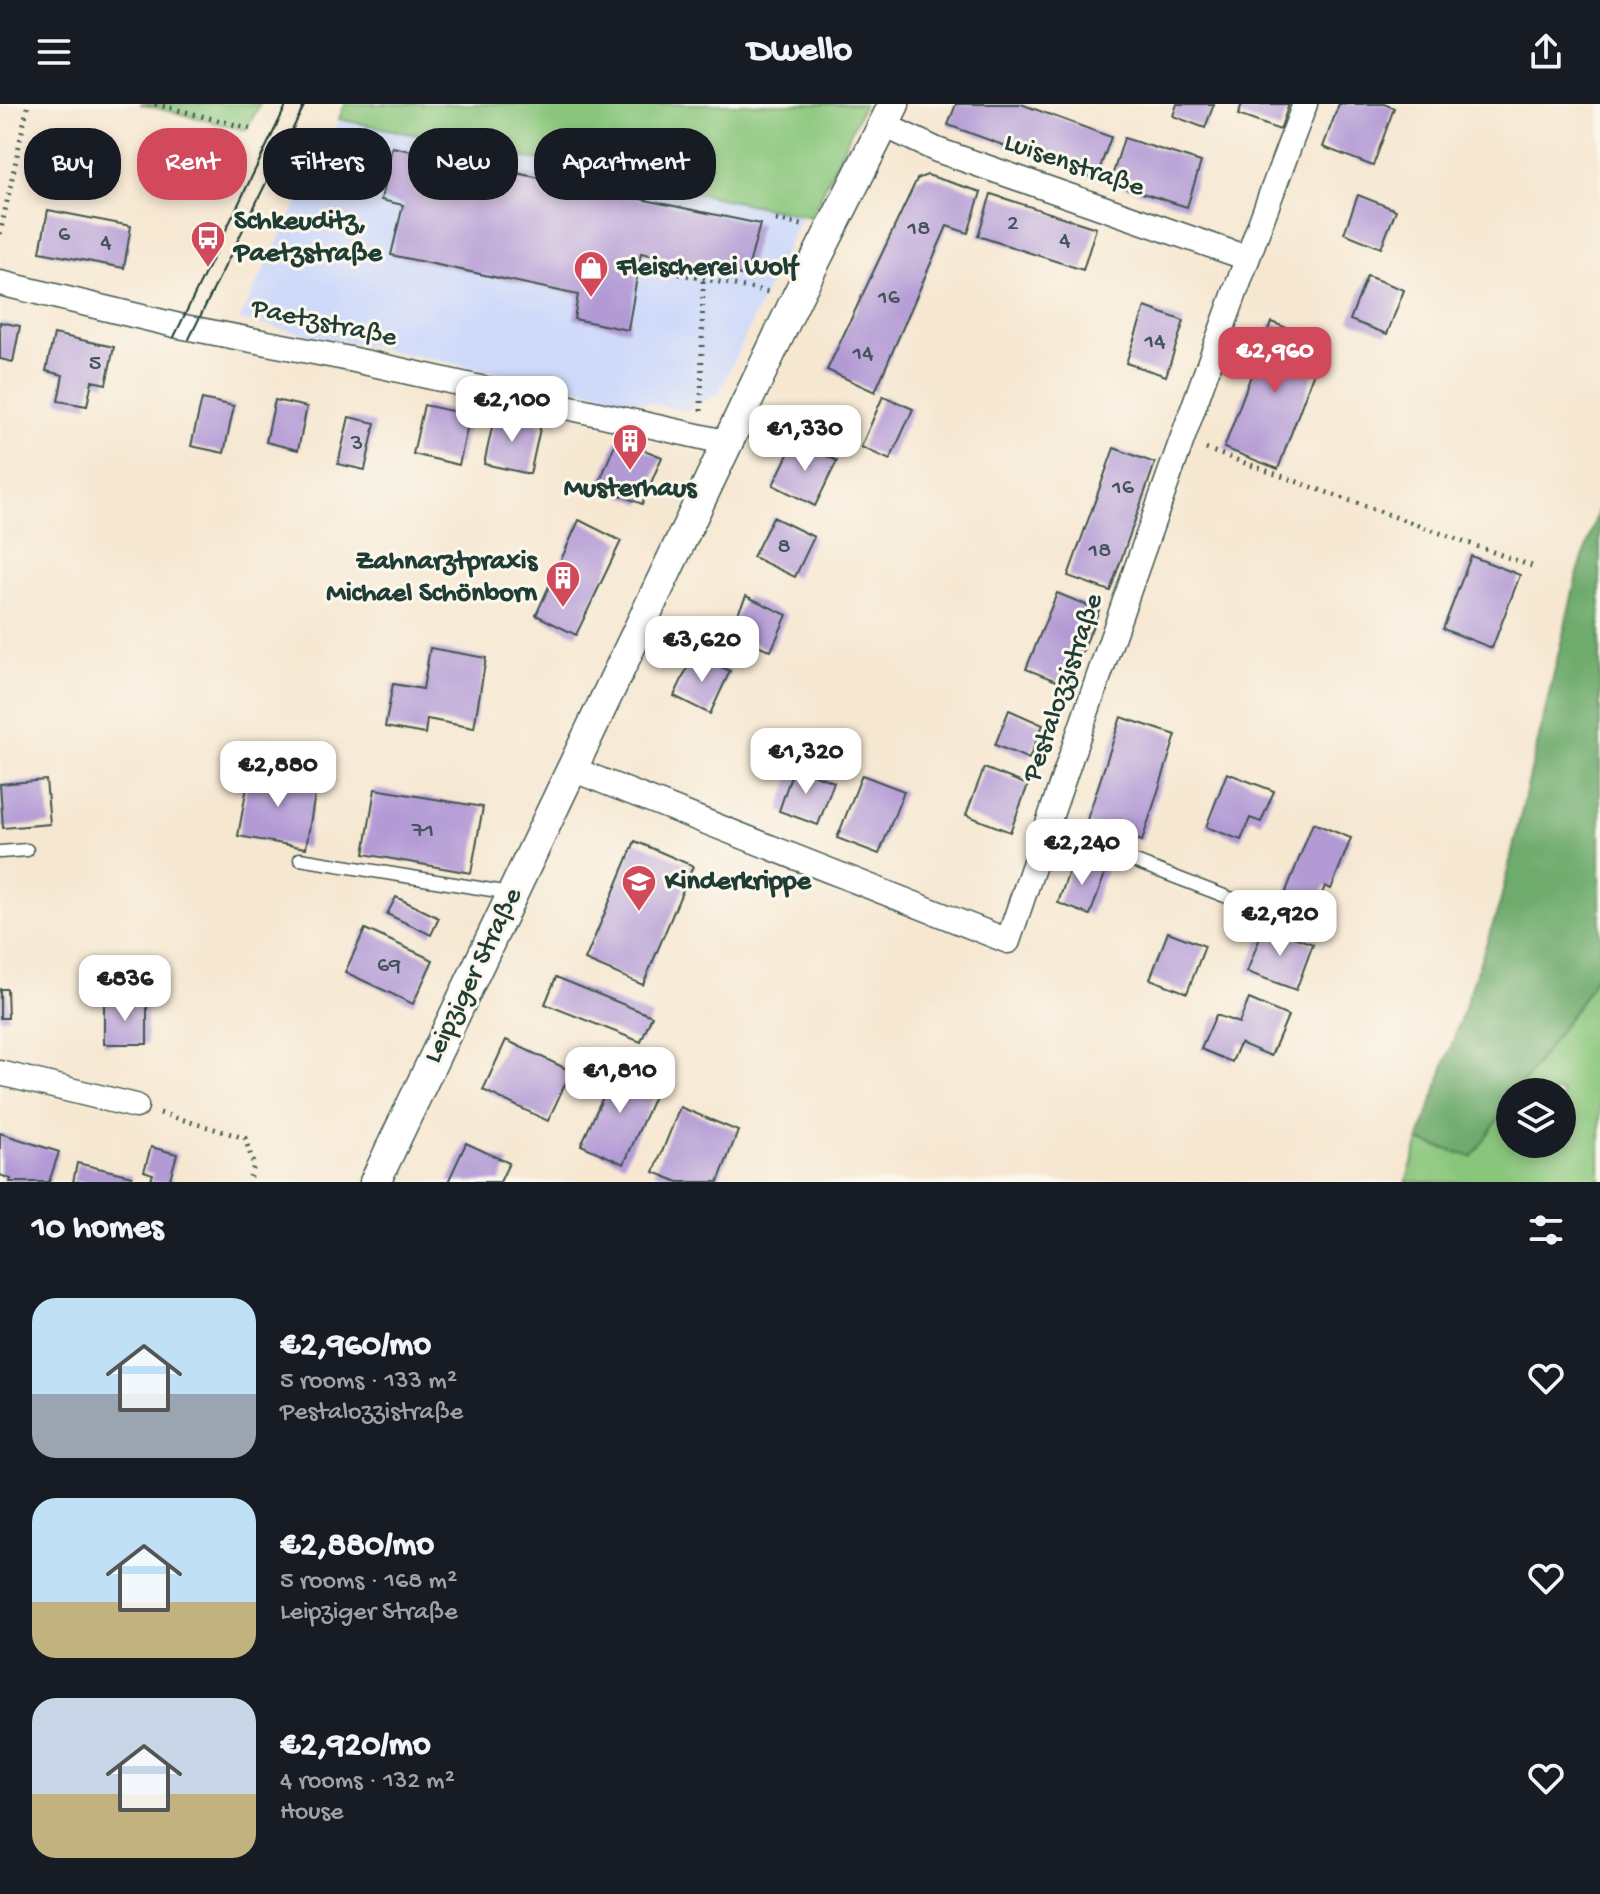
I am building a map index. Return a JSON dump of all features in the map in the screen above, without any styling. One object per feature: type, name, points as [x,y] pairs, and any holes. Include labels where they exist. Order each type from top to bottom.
[{"type":"street","name":"Pestalozzistraße","points":[[572,769],[1008,941],[1182,441],[1305,104]]},
{"type":"street","name":"Luisenstraße","points":[[889,115],[937,150],[1247,258]]},
{"type":"street","name":"Leipziger Straße","points":[[375,1182],[572,769],[715,440],[797,297],[889,115]]},
{"type":"street","name":"Paetzstraße","points":[[0,283],[179,326],[350,359],[603,418],[715,440]]},
{"type":"street","points":[[0,1073],[136,1106]]},
{"type":"lane","points":[[1047,828],[1235,900]]},
{"type":"lane","points":[[0,852],[27,850]]},
{"type":"lane","points":[[300,859],[513,894]]},
{"type":"path","points":[[0,234],[28,104]]},
{"type":"path","points":[[155,104],[252,129]]},
{"type":"path","points":[[640,266],[797,297]]},
{"type":"path","points":[[703,280],[715,440]]},
{"type":"path","points":[[1182,441],[1532,566]]},
{"type":"path","points":[[136,1106],[245,1138],[254,1166],[248,1182]]},
{"type":"shaded area","points":[[339,119],[382,128],[335,128]]},
{"type":"shaded area","points":[[392,130],[408,133],[408,200],[518,200],[518,156],[534,159],[534,200],[716,200],[716,197],[802,215],[719,393],[687,411],[239,320],[299,200],[392,200]]},
{"type":"green space","points":[[140,104],[260,104],[247,128]]},
{"type":"green space","points":[[345,104],[864,104],[811,217],[716,197],[716,128],[534,128],[534,159],[518,156],[518,128],[408,128],[408,133],[339,119]]},
{"type":"green space","points":[[1600,505],[1600,964],[1591,986],[1527,1078],[1496,1078],[1496,1122],[1472,1157],[1419,1141],[1500,903],[1576,579]]},
{"type":"green space","points":[[1600,964],[1600,1182],[1406,1182],[1419,1141],[1472,1156],[1496,1122],[1496,1158],[1576,1158],[1576,1078],[1527,1078],[1591,986]]},
{"type":"building","points":[[956,104],[1021,104],[1111,137],[1096,179],[948,125]]},
{"type":"building","points":[[1177,104],[1214,104],[1205,128],[1173,116]]},
{"type":"building","points":[[1242,104],[1289,104],[1280,130],[1238,115]]},
{"type":"building","points":[[1339,104],[1384,104],[1394,108],[1373,166],[1323,147]]},
{"type":"building","points":[[1124,138],[1201,162],[1187,207],[1110,183]]},
{"type":"building","points":[[392,147],[408,150],[408,200],[518,200],[518,173],[534,177],[534,200],[645,200],[760,224],[746,276],[641,253],[628,330],[574,319],[578,295],[391,255],[403,205],[381,200],[392,200]]},
{"type":"building","points":[[927,175],[981,192],[968,233],[947,226],[875,392],[827,370],[917,179]]},
{"type":"building","points":[[991,194],[1096,228],[1083,270],[978,236]]},
{"type":"building","points":[[1358,195],[1396,210],[1381,248],[1344,233]]},
{"type":"building","points":[[48,210],[131,226],[124,268],[40,252]]},
{"type":"building","points":[[1367,276],[1404,290],[1387,334],[1350,320]]},
{"type":"building","points":[[1145,307],[1184,321],[1166,376],[1126,363]]},
{"type":"building","points":[[0,322],[20,326],[13,362],[0,359]]},
{"type":"building","points":[[1271,322],[1325,342],[1278,469],[1224,448]]},
{"type":"building","points":[[54,334],[114,347],[106,384],[92,381],[87,406],[58,401],[63,375],[46,371]]},
{"type":"building","points":[[883,396],[913,409],[890,460],[861,447]]},
{"type":"building","points":[[202,399],[234,406],[224,453],[191,446]]},
{"type":"building","points":[[275,400],[307,407],[298,450],[266,442]]},
{"type":"building","points":[[424,405],[470,415],[459,465],[413,454]]},
{"type":"building","points":[[495,414],[541,424],[530,474],[484,464]]},
{"type":"building","points":[[349,417],[375,423],[365,470],[338,464]]},
{"type":"building","name":"Musterhaus","points":[[617,439],[662,457],[642,504],[598,486]]},
{"type":"building","points":[[795,440],[837,461],[815,506],[773,485]]},
{"type":"building","points":[[1114,448],[1155,463],[1110,591],[1068,576]]},
{"type":"building","points":[[773,517],[814,537],[795,577],[753,557]]},
{"type":"building","points":[[579,520],[621,541],[576,635],[536,615]]},
{"type":"building","points":[[1471,556],[1520,575],[1492,648],[1443,629]]},
{"type":"building","points":[[1057,593],[1099,610],[1069,686],[1026,669]]},
{"type":"building","points":[[746,596],[787,615],[771,651],[729,632]]},
{"type":"building","points":[[430,648],[486,658],[474,728],[427,719],[425,734],[385,727],[393,684],[423,689]]},
{"type":"building","points":[[694,654],[730,671],[710,714],[674,696]]},
{"type":"building","points":[[1009,710],[1043,725],[1029,759],[995,745]]},
{"type":"building","points":[[1121,717],[1176,735],[1142,841],[1086,823]]},
{"type":"building","points":[[794,767],[834,782],[818,825],[779,811]]},
{"type":"building","points":[[984,768],[1028,785],[1010,832],[966,815]]},
{"type":"building","points":[[250,770],[317,782],[306,848],[238,836]]},
{"type":"building","points":[[1227,773],[1274,791],[1261,822],[1250,818],[1241,840],[1206,827]]},
{"type":"building","points":[[862,775],[904,791],[879,854],[837,838]]},
{"type":"building","points":[[46,780],[50,824],[3,828],[0,784]]},
{"type":"building","points":[[375,789],[483,807],[471,873],[364,854]]},
{"type":"building","points":[[1313,823],[1351,838],[1331,889],[1325,886],[1315,912],[1283,899]]},
{"type":"building","name":"Kinderkrippe","points":[[635,841],[693,866],[643,985],[585,960]]},
{"type":"building","points":[[1073,860],[1106,871],[1090,915],[1058,903]]},
{"type":"building","points":[[396,897],[439,918],[431,935],[387,914]]},
{"type":"building","points":[[1264,926],[1313,944],[1296,990],[1247,972]]},
{"type":"building","points":[[365,929],[433,960],[413,1004],[345,972]]},
{"type":"building","points":[[1168,932],[1205,946],[1187,993],[1150,979]]},
{"type":"building","points":[[556,977],[652,1016],[641,1042],[545,1004]]},
{"type":"building","points":[[0,989],[7,989],[8,1018],[0,1018]]},
{"type":"building","points":[[1249,999],[1288,1016],[1271,1056],[1240,1043],[1232,1062],[1201,1049],[1216,1015],[1239,1023]]},
{"type":"building","points":[[104,1002],[147,1003],[147,1044],[104,1044]]},
{"type":"building","points":[[506,1040],[571,1071],[548,1121],[483,1090]]},
{"type":"building","points":[[617,1066],[659,1085],[624,1164],[581,1145]]},
{"type":"building","points":[[680,1107],[738,1131],[718,1182],[678,1182],[654,1172]]},
{"type":"building","points":[[0,1133],[59,1152],[49,1182],[10,1182],[11,1179],[0,1175]]},
{"type":"building","points":[[466,1143],[509,1163],[500,1182],[448,1182]]},
{"type":"building","points":[[151,1147],[177,1154],[170,1179],[176,1182],[150,1182],[153,1174],[144,1171]]},
{"type":"building","points":[[77,1163],[132,1176],[130,1182],[73,1182]]},
{"type":"tram line","points":[[174,337],[287,104]]},
{"type":"tram line","points":[[189,339],[305,104]]},
{"type":"place","name":"Schkeuditz, Paetzstraße","points":[[208,269]]},
{"type":"place","name":"Fleischerei Wolf","points":[[591,299]]},
{"type":"place","name":"Musterhaus","points":[[630,472]]},
{"type":"place","name":"Zahnarztpraxis Michael Schönborn","points":[[563,609]]},
{"type":"place","name":"Kinderkrippe","points":[[639,913]]}]
